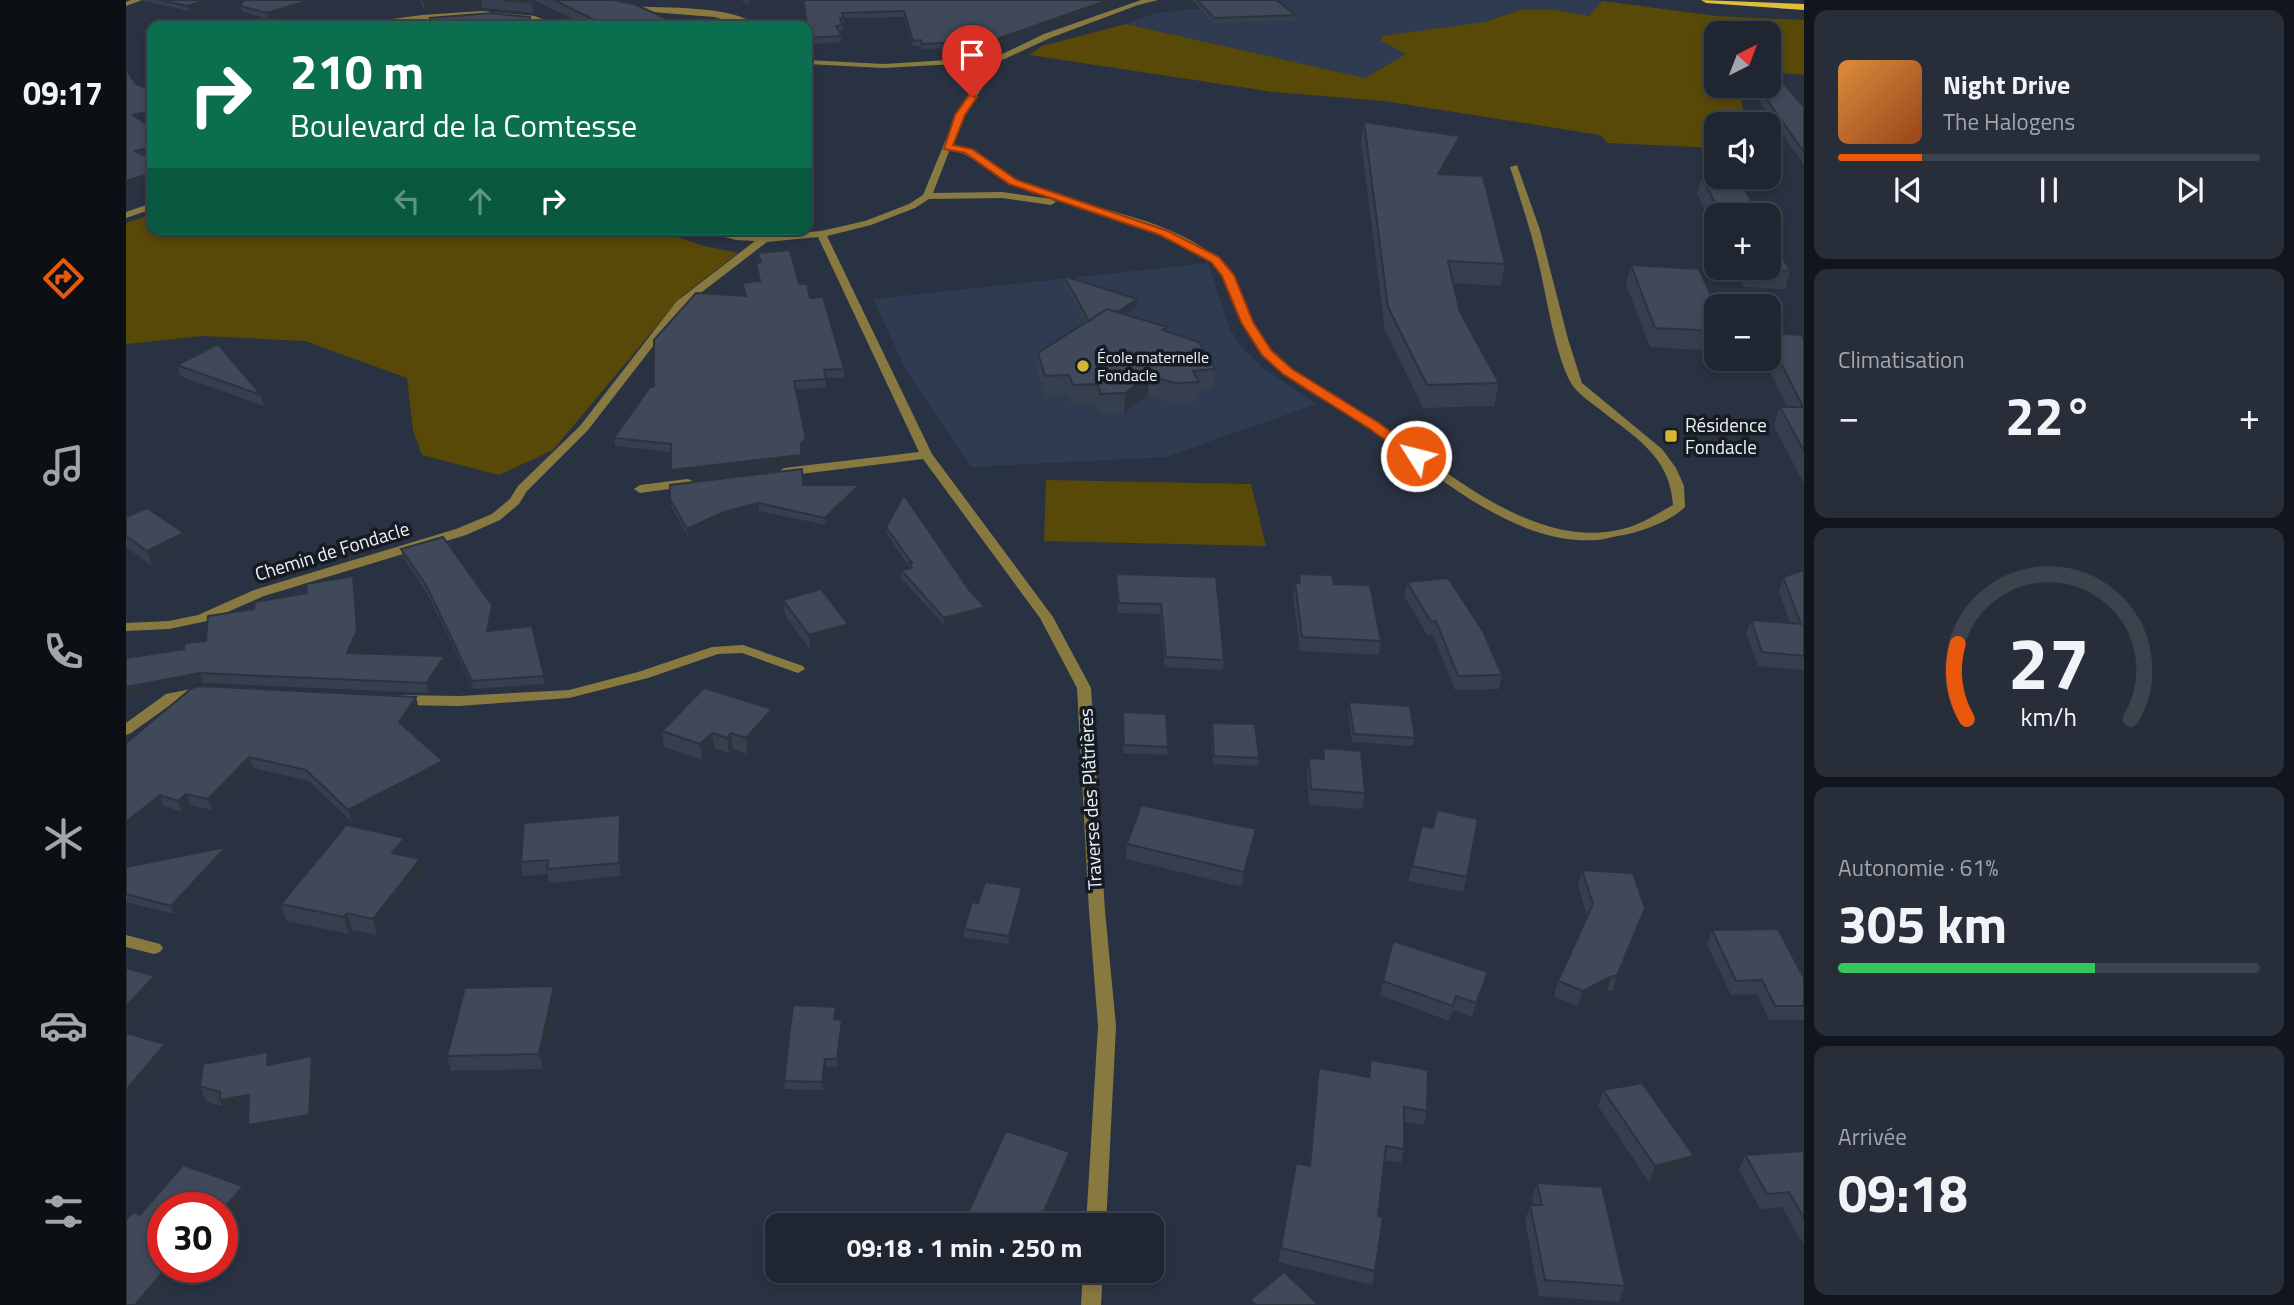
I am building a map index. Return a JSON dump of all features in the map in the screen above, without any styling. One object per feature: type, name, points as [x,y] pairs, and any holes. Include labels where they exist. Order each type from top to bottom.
[{"type":"main road","points":[[1706,0],[1804,7]]},
{"type":"street","points":[[126,4],[138,0]]},
{"type":"street","points":[[812,62],[884,66],[997,60],[1047,36],[1136,3],[1154,0]]},
{"type":"street","points":[[623,7],[727,16],[746,21]]},
{"type":"street","points":[[400,21],[502,12],[543,21]]},
{"type":"street","points":[[927,196],[960,115],[997,60]]},
{"type":"street","points":[[948,146],[968,151],[1013,182],[1164,233],[1215,260],[1228,275],[1255,337],[1267,353],[1288,372],[1375,426],[1469,495],[1523,523],[1552,532],[1605,534],[1636,530],[1658,521],[1679,507],[1680,490],[1658,452],[1646,438],[1575,382],[1538,237],[1514,167]]},
{"type":"street","points":[[812,235],[892,214],[927,196],[1002,195],[1050,201],[1122,220]]},
{"type":"street","points":[[126,215],[147,208]]},
{"type":"street","name":"Traverse des Plâtrières","points":[[821,234],[926,455],[1046,617],[1084,688],[1097,911],[1107,1026],[1097,1213]]},
{"type":"street","points":[[722,235],[764,239],[810,235]]},
{"type":"street","name":"Chemin de Fondacle","points":[[126,627],[169,625],[202,618],[259,593],[461,532],[496,517],[515,501],[522,489],[584,428],[681,303],[764,239]]},
{"type":"street","points":[[776,473],[926,455]]},
{"type":"street","points":[[640,489],[702,481]]},
{"type":"street","points":[[389,699],[459,701],[569,694],[643,675],[717,650],[743,649],[799,669]]},
{"type":"street","points":[[126,730],[171,697],[203,690],[216,691]]},
{"type":"street","points":[[126,941],[154,948]]},
{"type":"street","points":[[1091,1305],[1092,1283]]},
{"type":"shaded area","points":[[1282,0],[1603,1],[1589,16],[1556,10],[1520,10],[1485,22],[1381,41],[1407,54],[1365,78],[1126,24],[1155,13]]},
{"type":"shaded area","points":[[1603,1],[1716,16],[1804,20],[1804,75],[1782,73],[1782,21],[1704,21],[1704,98],[1741,98],[1743,112],[1704,112],[1704,147],[1608,143],[1600,135],[1384,101],[1273,92],[1029,55],[1042,46],[1126,24],[1365,78],[1406,54],[1381,41],[1382,36],[1485,22],[1520,10],[1556,10],[1589,16]]},
{"type":"shaded area","points":[[147,216],[147,235],[672,235],[704,246],[738,253],[681,297],[553,450],[499,475],[422,455],[413,430],[407,378],[305,341],[203,336],[126,344],[126,223]]},
{"type":"shaded area","name":"École maternelle Fondacle","points":[[1208,263],[1230,329],[1241,346],[1265,370],[1317,404],[1166,457],[971,467],[906,370],[873,299]]},
{"type":"shaded area","points":[[1046,480],[1251,484],[1266,546],[1044,541]]},
{"type":"building","points":[[159,0],[206,0],[188,6]]},
{"type":"building","points":[[244,0],[310,0],[267,13],[240,6]]},
{"type":"building","points":[[502,0],[532,0],[532,3]]},
{"type":"building","points":[[554,0],[613,0],[634,4],[672,21],[597,21]]},
{"type":"building","points":[[804,0],[1108,0],[971,48],[962,42],[922,44],[921,40],[913,41],[904,11],[842,13],[842,25],[836,26],[841,36],[812,38],[812,21],[806,21]]},
{"type":"building","points":[[1197,0],[1276,0],[1296,15],[1214,18]]},
{"type":"building","points":[[492,13],[530,17],[529,21],[443,21],[429,18]]},
{"type":"building","points":[[126,69],[135,83],[147,89],[147,112],[133,115],[147,125],[147,148],[135,151],[147,157],[147,175],[126,181]]},
{"type":"building","points":[[1782,82],[1804,107],[1804,152],[1781,120],[1781,112],[1776,112],[1766,98],[1782,98]]},
{"type":"building","points":[[1364,122],[1460,136],[1438,174],[1483,176],[1505,264],[1448,261],[1460,312],[1499,383],[1427,385],[1388,307]]},
{"type":"building","points":[[1708,189],[1745,189],[1752,203],[1715,203]]},
{"type":"building","points":[[790,250],[799,284],[807,284],[810,298],[823,297],[844,369],[824,370],[826,379],[794,381],[806,439],[801,443],[801,455],[671,470],[671,444],[614,438],[650,387],[654,387],[654,340],[696,293],[746,296],[742,283],[760,281],[756,263],[761,262],[758,253]]},
{"type":"building","points":[[1781,255],[1790,271],[1781,271]]},
{"type":"building","points":[[1631,265],[1699,269],[1710,294],[1704,294],[1704,330],[1655,328]]},
{"type":"building","points":[[1064,276],[1137,299],[1118,312],[1107,309],[1089,321]]},
{"type":"building","points":[[1107,309],[1167,327],[1162,330],[1199,342],[1215,369],[1193,371],[1199,382],[1174,383],[1149,375],[1125,393],[1101,394],[1097,384],[1073,385],[1069,375],[1045,376],[1038,353]]},
{"type":"building","points":[[1781,334],[1802,335],[1804,339],[1804,451],[1780,407],[1803,407],[1781,363]]},
{"type":"building","points":[[218,344],[261,395],[177,365]]},
{"type":"building","points":[[802,469],[803,485],[859,485],[825,518],[758,503],[724,512],[687,529],[670,499],[670,485]]},
{"type":"building","points":[[904,495],[970,591],[985,607],[944,618],[901,570],[912,568],[909,563],[912,563],[886,527]]},
{"type":"building","points":[[147,508],[184,533],[147,551],[126,536],[126,517]]},
{"type":"building","points":[[443,537],[492,605],[487,631],[532,626],[544,676],[472,681],[426,585],[401,549]]},
{"type":"building","points":[[1804,570],[1804,656],[1762,652],[1751,620],[1801,624],[1783,577]]},
{"type":"building","points":[[1116,574],[1216,577],[1224,660],[1166,657],[1161,604],[1119,603]]},
{"type":"building","points":[[1299,574],[1332,575],[1334,584],[1370,585],[1381,641],[1302,637],[1295,583],[1300,583]]},
{"type":"building","points":[[353,576],[357,631],[347,653],[445,656],[426,683],[200,673],[126,687],[126,658],[184,649],[185,643],[206,641],[208,616],[254,609],[255,602],[307,593],[306,584]]},
{"type":"building","points":[[1448,578],[1483,631],[1502,675],[1458,676],[1436,621],[1431,622],[1407,582]]},
{"type":"building","points":[[821,589],[848,624],[809,635],[783,600]]},
{"type":"building","points":[[200,686],[416,697],[399,722],[443,761],[348,810],[306,770],[249,757],[208,799],[186,794],[178,801],[160,795],[126,822],[126,743],[192,688]]},
{"type":"building","points":[[704,688],[772,709],[746,738],[731,733],[727,738],[712,733],[700,744],[662,731]]},
{"type":"building","points":[[1349,702],[1410,706],[1415,738],[1354,734]]},
{"type":"building","points":[[1123,712],[1166,714],[1168,747],[1124,745]]},
{"type":"building","points":[[1212,723],[1255,724],[1259,758],[1214,756]]},
{"type":"building","points":[[1323,748],[1361,751],[1365,793],[1311,789],[1309,758],[1324,759]]},
{"type":"building","points":[[1141,805],[1256,829],[1244,872],[1127,844]]},
{"type":"building","points":[[1437,810],[1478,819],[1467,877],[1412,866],[1422,826],[1433,828]]},
{"type":"building","points":[[620,815],[619,863],[547,869],[548,860],[521,862],[524,823]]},
{"type":"building","points":[[346,825],[405,838],[392,853],[420,859],[373,919],[347,913],[344,917],[281,904]]},
{"type":"building","points":[[226,847],[171,906],[126,894],[126,867]]},
{"type":"building","points":[[1582,870],[1633,873],[1645,908],[1617,976],[1583,991],[1558,981],[1593,904]]},
{"type":"building","points":[[985,882],[1022,888],[1009,936],[964,929],[972,902],[978,903]]},
{"type":"building","points":[[1778,929],[1804,978],[1804,1006],[1775,1006],[1762,980],[1736,981],[1712,930]]},
{"type":"building","points":[[1393,941],[1488,972],[1476,1003],[1456,996],[1453,1006],[1383,981]]},
{"type":"building","points":[[126,968],[155,976],[126,1006]]},
{"type":"building","points":[[554,986],[539,1054],[447,1056],[465,988]]},
{"type":"building","points":[[793,1005],[836,1007],[834,1019],[842,1020],[837,1059],[825,1059],[822,1082],[784,1081]]},
{"type":"building","points":[[126,1033],[165,1044],[126,1090]]},
{"type":"building","points":[[268,1052],[267,1065],[312,1056],[309,1115],[248,1125],[249,1095],[220,1100],[220,1092],[200,1086],[203,1064]]},
{"type":"building","points":[[1371,1060],[1428,1070],[1427,1111],[1404,1107],[1404,1149],[1386,1146],[1378,1216],[1383,1217],[1375,1271],[1281,1248],[1296,1163],[1310,1166],[1319,1068],[1369,1077]]},
{"type":"building","points":[[1642,1083],[1694,1156],[1655,1166],[1603,1090]]},
{"type":"building","points":[[1006,1131],[1070,1152],[1043,1213],[968,1213]]},
{"type":"building","points":[[1804,1151],[1804,1218],[1789,1192],[1767,1194],[1745,1155]]},
{"type":"building","points":[[183,1165],[243,1186],[238,1192],[160,1192]]},
{"type":"building","points":[[1537,1183],[1602,1187],[1625,1286],[1545,1280],[1530,1205],[1542,1205]]},
{"type":"building","points":[[147,1207],[147,1283],[154,1283],[135,1305],[126,1305],[126,1220],[133,1212],[140,1215]]},
{"type":"building","points":[[1284,1272],[1319,1305],[1256,1305],[1250,1300]]},
{"type":"place","name":"École maternelle Fondacle","points":[[1083,366]]},
{"type":"place","name":"Résidence Fondacle","points":[[1671,436]]},
{"type":"route","points":[[972,97],[960,115],[948,146],[968,151],[980,162],[1013,182],[1164,233],[1215,260],[1228,275],[1247,322],[1267,353],[1288,372],[1375,426],[1416,456]]}]
